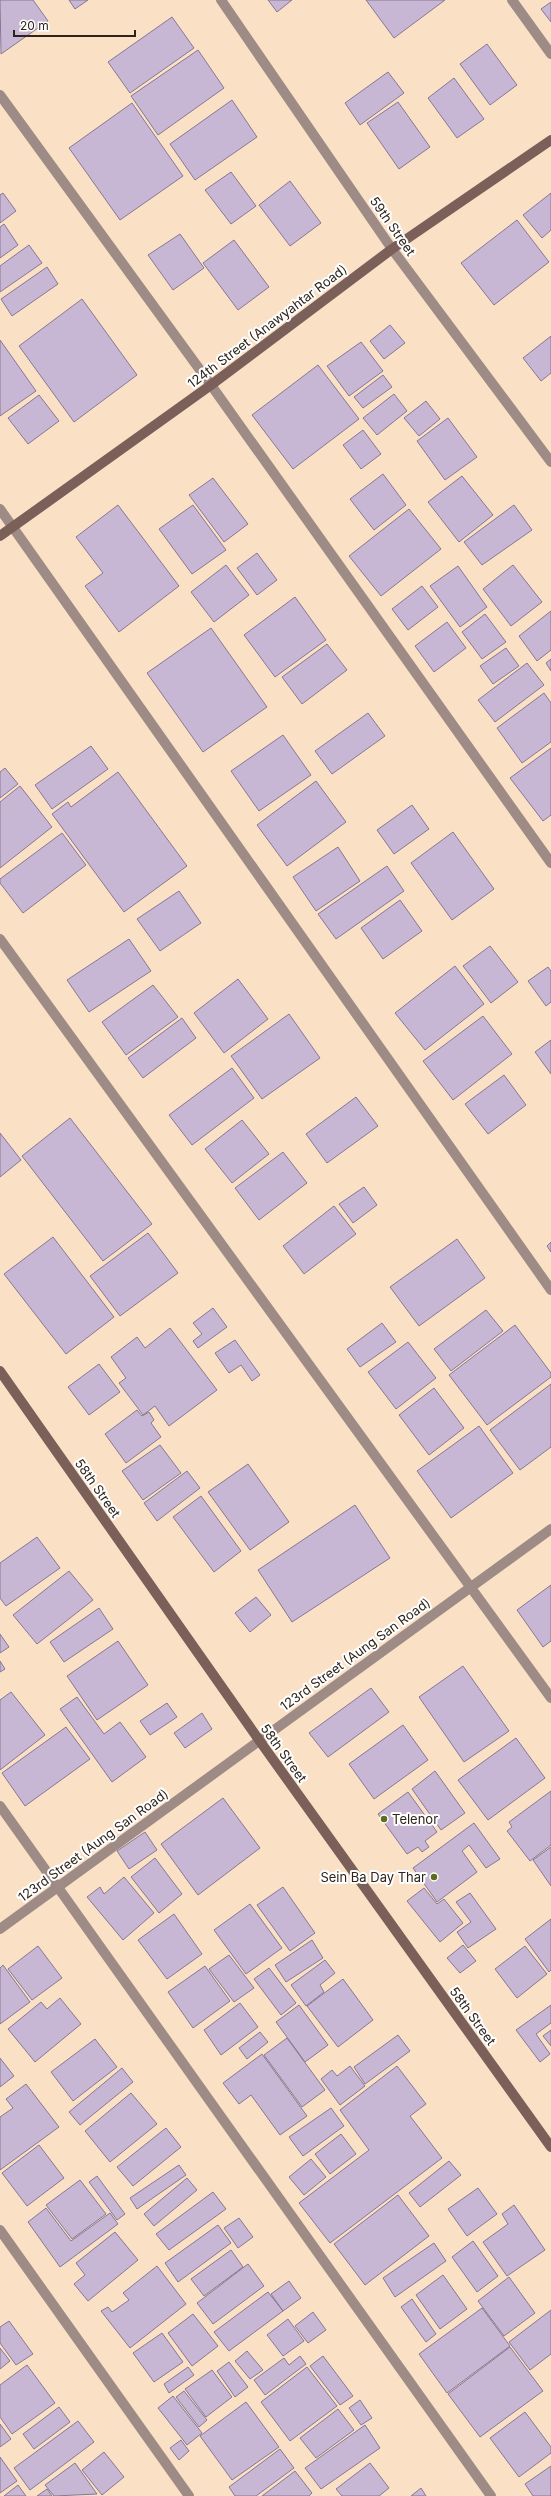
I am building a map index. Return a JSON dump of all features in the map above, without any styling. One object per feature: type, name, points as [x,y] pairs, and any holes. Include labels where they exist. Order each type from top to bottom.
[{"type":"main road","name":"124th Street (Anawyahtar Road)","points":[[0,536],[211,385],[392,249],[551,140]]},
{"type":"main road","name":"58th Street","points":[[0,1371],[259,1740],[551,2147]]},
{"type":"street","name":"59th Street","points":[[220,0],[392,249],[551,462]]},
{"type":"street","points":[[512,0],[551,54]]},
{"type":"street","points":[[0,95],[211,385],[551,863]]},
{"type":"street","points":[[0,509],[551,1290]]},
{"type":"street","points":[[0,940],[472,1587],[551,1698]]},
{"type":"street","name":"123rd Street (Aung San Road)","points":[[0,1929],[472,1587],[551,1528]]},
{"type":"street","points":[[0,1806],[491,2496]]},
{"type":"street","points":[[0,2230],[189,2496]]},
{"type":"building","points":[[0,0],[33,0],[48,21],[1,54]]},
{"type":"building","points":[[69,0],[88,0],[75,9]]},
{"type":"building","points":[[268,0],[292,0],[277,12]]},
{"type":"building","points":[[366,0],[445,0],[394,38]]},
{"type":"building","points":[[551,2],[551,22],[541,9]]},
{"type":"building","points":[[172,17],[194,48],[130,93],[108,62]]},
{"type":"building","points":[[487,44],[517,85],[490,105],[460,64]]},
{"type":"building","points":[[198,50],[224,88],[158,135],[131,96]]},
{"type":"building","points":[[388,72],[404,93],[360,125],[345,103]]},
{"type":"building","points":[[454,78],[484,119],[457,138],[428,98]]},
{"type":"building","points":[[232,100],[257,137],[195,180],[170,144]]},
{"type":"building","points":[[398,102],[430,147],[399,169],[367,123]]},
{"type":"building","points":[[132,103],[183,176],[120,220],[69,148]]},
{"type":"building","points":[[231,172],[256,206],[231,224],[205,190]]},
{"type":"building","points":[[290,181],[321,223],[290,246],[259,205]]},
{"type":"building","points":[[3,193],[16,211],[0,223],[0,195]]},
{"type":"building","points":[[551,193],[551,230],[542,238],[523,215]]},
{"type":"building","points":[[517,220],[549,262],[494,305],[461,263]]},
{"type":"building","points":[[4,224],[18,245],[0,258],[0,227]]},
{"type":"building","points":[[180,234],[204,268],[173,290],[148,255]]},
{"type":"building","points":[[234,240],[269,287],[238,310],[203,263]]},
{"type":"building","points":[[29,245],[42,263],[0,292],[0,266]]},
{"type":"building","points":[[47,267],[58,284],[12,316],[1,299]]},
{"type":"building","points":[[82,299],[137,375],[74,422],[19,346]]},
{"type":"building","points":[[390,325],[405,343],[384,359],[370,341]]},
{"type":"building","points":[[551,336],[551,373],[541,381],[523,358]]},
{"type":"building","points":[[0,340],[36,391],[0,416]]},
{"type":"building","points":[[361,342],[383,371],[349,396],[327,366]]},
{"type":"building","points":[[318,365],[359,419],[293,469],[252,415]]},
{"type":"building","points":[[383,375],[392,387],[363,408],[354,397]]},
{"type":"building","points":[[394,394],[407,411],[377,435],[363,418]]},
{"type":"building","points":[[39,395],[59,421],[28,444],[8,418]]},
{"type":"building","points":[[426,401],[440,419],[419,436],[404,418]]},
{"type":"building","points":[[448,418],[477,457],[445,480],[417,441]]},
{"type":"building","points":[[363,430],[381,454],[361,469],[343,445]]},
{"type":"building","points":[[383,474],[406,505],[374,530],[350,499]]},
{"type":"building","points":[[462,476],[493,515],[459,542],[428,502]]},
{"type":"building","points":[[213,478],[248,524],[224,542],[189,495]]},
{"type":"building","points":[[118,505],[179,586],[119,632],[85,586],[103,573],[76,537]]},
{"type":"building","points":[[193,505],[226,550],[192,574],[159,529]]},
{"type":"building","points":[[514,505],[532,530],[482,565],[464,542]]},
{"type":"building","points":[[409,509],[441,549],[381,596],[349,556]]},
{"type":"building","points":[[257,553],[277,580],[257,595],[237,568]]},
{"type":"building","points":[[226,565],[249,595],[214,622],[191,592]]},
{"type":"building","points":[[513,565],[542,602],[511,626],[483,589]]},
{"type":"building","points":[[458,566],[487,607],[460,627],[430,586]]},
{"type":"building","points":[[422,586],[438,607],[408,630],[392,609]]},
{"type":"building","points":[[295,597],[326,640],[275,677],[244,635]]},
{"type":"building","points":[[551,611],[551,650],[537,661],[519,636]]},
{"type":"building","points":[[485,614],[506,642],[482,659],[462,632]]},
{"type":"building","points":[[447,622],[466,648],[434,672],[415,646]]},
{"type":"building","points":[[211,628],[267,707],[203,752],[147,673]]},
{"type":"building","points":[[327,644],[347,670],[302,704],[282,677]]},
{"type":"building","points":[[506,648],[519,666],[493,684],[480,666]]},
{"type":"building","points":[[551,659],[551,671],[546,663]]},
{"type":"building","points":[[527,663],[544,685],[495,722],[478,700]]},
{"type":"building","points":[[544,693],[551,703],[551,742],[522,763],[497,728]]},
{"type":"building","points":[[368,713],[385,736],[332,774],[315,751]]},
{"type":"building","points":[[283,735],[311,775],[259,811],[231,771]]},
{"type":"building","points":[[91,746],[108,769],[52,809],[35,785]]},
{"type":"building","points":[[551,748],[551,815],[543,821],[510,778]]},
{"type":"building","points":[[5,768],[18,784],[0,798],[0,772]]},
{"type":"building","points":[[118,772],[187,866],[124,912],[52,814],[68,802],[71,807]]},
{"type":"building","points":[[316,781],[346,822],[287,866],[257,825]]},
{"type":"building","points":[[20,786],[52,827],[0,868],[0,802]]},
{"type":"building","points":[[412,805],[429,829],[394,854],[377,830]]},
{"type":"building","points":[[453,832],[494,889],[452,920],[411,863]]},
{"type":"building","points":[[62,833],[86,865],[23,913],[0,883],[0,879]]},
{"type":"building","points":[[338,847],[360,881],[316,911],[293,877]]},
{"type":"building","points":[[387,866],[404,891],[336,939],[318,914]]},
{"type":"building","points":[[179,891],[201,923],[160,951],[137,919]]},
{"type":"building","points":[[400,900],[422,931],[383,959],[361,928]]},
{"type":"building","points":[[129,939],[151,971],[89,1012],[67,980]]},
{"type":"building","points":[[490,946],[518,982],[491,1003],[463,966]]},
{"type":"building","points":[[455,966],[484,1004],[425,1050],[395,1013]]},
{"type":"building","points":[[548,967],[551,971],[551,1002],[546,1006],[528,981]]},
{"type":"building","points":[[238,979],[268,1019],[224,1053],[194,1013]]},
{"type":"building","points":[[153,985],[178,1017],[126,1055],[102,1022]]},
{"type":"building","points":[[289,1014],[320,1058],[262,1099],[231,1056]]},
{"type":"building","points":[[483,1016],[512,1054],[453,1100],[423,1061]]},
{"type":"building","points":[[182,1018],[196,1038],[143,1078],[128,1058]]},
{"type":"building","points":[[551,1040],[551,1074],[535,1052]]},
{"type":"building","points":[[232,1068],[254,1098],[192,1145],[169,1115]]},
{"type":"building","points":[[504,1075],[526,1105],[488,1134],[465,1104]]},
{"type":"building","points":[[356,1097],[378,1126],[327,1163],[306,1134]]},
{"type":"building","points":[[70,1118],[152,1224],[103,1261],[22,1156]]},
{"type":"building","points":[[242,1120],[269,1154],[232,1183],[205,1149]]},
{"type":"building","points":[[0,1133],[21,1160],[0,1177]]},
{"type":"building","points":[[283,1152],[307,1183],[259,1220],[235,1188]]},
{"type":"building","points":[[364,1187],[377,1205],[353,1223],[339,1204]]},
{"type":"building","points":[[334,1206],[356,1234],[304,1274],[283,1246]]},
{"type":"building","points":[[148,1233],[178,1273],[120,1316],[90,1276]]},
{"type":"building","points":[[53,1237],[114,1317],[66,1354],[4,1274]]},
{"type":"building","points":[[457,1239],[485,1278],[419,1326],[390,1287]]},
{"type":"building","points":[[551,1242],[551,1252],[547,1246]]},
{"type":"building","points":[[213,1308],[227,1327],[198,1348],[193,1341],[202,1334],[193,1323]]},
{"type":"building","points":[[486,1310],[503,1331],[451,1371],[434,1349]]},
{"type":"building","points":[[382,1323],[396,1342],[360,1367],[347,1349]]},
{"type":"building","points":[[515,1325],[551,1373],[551,1377],[487,1425],[449,1375]]},
{"type":"building","points":[[170,1328],[217,1390],[169,1426],[155,1406],[143,1415],[119,1383],[126,1378],[111,1357],[137,1337],[145,1348]]},
{"type":"building","points":[[235,1340],[260,1375],[252,1381],[241,1365],[229,1373],[215,1353]]},
{"type":"building","points":[[408,1342],[436,1378],[396,1409],[368,1372]]},
{"type":"building","points":[[99,1364],[120,1392],[89,1415],[68,1387]]},
{"type":"building","points":[[551,1384],[551,1447],[520,1470],[490,1430]]},
{"type":"building","points":[[434,1388],[464,1428],[429,1455],[399,1415]]},
{"type":"building","points":[[137,1410],[142,1416],[149,1412],[154,1420],[151,1423],[161,1437],[126,1463],[105,1434]]},
{"type":"building","points":[[479,1426],[513,1473],[451,1518],[417,1471]]},
{"type":"building","points":[[160,1445],[181,1473],[143,1500],[122,1471]]},
{"type":"building","points":[[248,1464],[289,1522],[250,1550],[208,1492]]},
{"type":"building","points":[[187,1471],[200,1488],[157,1521],[144,1503]]},
{"type":"building","points":[[201,1496],[241,1551],[214,1572],[173,1517]]},
{"type":"building","points":[[355,1505],[390,1558],[292,1622],[258,1570]]},
{"type":"building","points":[[37,1537],[60,1568],[6,1606],[0,1598],[0,1563]]},
{"type":"building","points":[[69,1571],[93,1600],[37,1644],[13,1615]]},
{"type":"building","points":[[551,1585],[551,1641],[543,1647],[517,1610]]},
{"type":"building","points":[[256,1597],[271,1615],[250,1632],[235,1613]]},
{"type":"building","points":[[99,1608],[113,1629],[64,1662],[50,1642]]},
{"type":"building","points":[[0,1634],[9,1647],[0,1653]]},
{"type":"building","points":[[118,1641],[148,1685],[97,1720],[67,1676]]},
{"type":"building","points":[[0,1661],[5,1669],[0,1672]]},
{"type":"building","points":[[463,1666],[509,1731],[464,1762],[419,1697]]},
{"type":"building","points":[[371,1688],[389,1712],[328,1757],[309,1733]]},
{"type":"building","points":[[11,1692],[45,1735],[0,1770],[0,1700]]},
{"type":"building","points":[[77,1697],[104,1734],[120,1722],[146,1757],[112,1782],[60,1709]]},
{"type":"building","points":[[167,1703],[177,1717],[150,1735],[140,1721]]},
{"type":"building","points":[[202,1713],[212,1729],[185,1748],[174,1733]]},
{"type":"building","points":[[403,1725],[428,1760],[374,1799],[349,1764]]},
{"type":"building","points":[[66,1727],[90,1759],[25,1806],[2,1773]]},
{"type":"building","points":[[516,1738],[545,1778],[488,1820],[458,1780]]},
{"type":"building","points":[[435,1771],[465,1813],[441,1830],[412,1789]]},
{"type":"building","points":[[551,1791],[551,1845],[530,1861],[507,1831],[512,1827],[509,1822]]},
{"type":"building","points":[[408,1792],[437,1832],[425,1841],[429,1847],[422,1852],[418,1847],[407,1854],[378,1814]]},
{"type":"building","points":[[223,1798],[260,1848],[198,1895],[161,1844]]},
{"type":"building","points":[[474,1823],[500,1859],[486,1868],[469,1845],[462,1851],[477,1872],[437,1902],[413,1868]]},
{"type":"building","points":[[145,1832],[157,1850],[129,1869],[117,1851]]},
{"type":"building","points":[[551,1847],[551,1886],[533,1860]]},
{"type":"building","points":[[155,1858],[182,1894],[159,1913],[131,1877]]},
{"type":"building","points":[[124,1877],[154,1913],[123,1940],[87,1897],[100,1887],[104,1894]]},
{"type":"building","points":[[283,1887],[315,1933],[290,1951],[257,1905]]},
{"type":"building","points":[[424,1888],[437,1904],[444,1899],[463,1923],[440,1942],[407,1901]]},
{"type":"building","points":[[470,1893],[496,1929],[468,1948],[457,1932],[471,1922],[456,1902]]},
{"type":"building","points":[[250,1904],[282,1948],[246,1974],[214,1930]]},
{"type":"building","points":[[174,1914],[202,1954],[167,1979],[138,1940]]},
{"type":"building","points":[[551,1919],[551,1970],[549,1972],[525,1939]]},
{"type":"building","points":[[312,1940],[323,1958],[286,1982],[275,1965]]},
{"type":"building","points":[[463,1945],[476,1961],[460,1973],[447,1958]]},
{"type":"building","points":[[38,1946],[62,1978],[32,2000],[8,1969]]},
{"type":"building","points":[[525,1946],[547,1974],[517,1998],[495,1969]]},
{"type":"building","points":[[229,1955],[254,1988],[234,2002],[209,1969]]},
{"type":"building","points":[[325,1960],[335,1973],[320,1985],[324,1992],[306,2006],[291,1985]]},
{"type":"building","points":[[3,1965],[30,2002],[0,2024],[0,1968]]},
{"type":"building","points":[[205,1966],[230,2001],[193,2028],[168,1992]]},
{"type":"building","points":[[269,1968],[296,2003],[281,2015],[254,1979]]},
{"type":"building","points":[[343,1979],[373,2020],[338,2047],[307,2006]]},
{"type":"building","points":[[60,1998],[81,2024],[35,2062],[8,2029],[41,2002],[47,2009]]},
{"type":"building","points":[[240,2003],[258,2027],[221,2055],[204,2030]]},
{"type":"building","points":[[299,2005],[328,2045],[305,2062],[276,2022]]},
{"type":"building","points":[[551,2005],[551,2023],[536,2034],[550,2054],[540,2062],[516,2030]]},
{"type":"building","points":[[551,2030],[551,2046],[543,2036]]},
{"type":"building","points":[[260,2032],[268,2042],[247,2059],[239,2048]]},
{"type":"building","points":[[398,2035],[410,2051],[365,2084],[354,2067]]},
{"type":"building","points":[[287,2038],[325,2090],[302,2107],[264,2055]]},
{"type":"building","points":[[95,2039],[117,2067],[73,2101],[51,2072]]},
{"type":"building","points":[[262,2054],[307,2116],[280,2135],[251,2095],[239,2104],[223,2083]]},
{"type":"building","points":[[0,2058],[14,2076],[0,2087]]},
{"type":"building","points":[[350,2066],[365,2086],[340,2105],[321,2079],[332,2070],[337,2076]]},
{"type":"building","points":[[397,2066],[426,2104],[410,2116],[442,2158],[330,2243],[299,2203],[369,2150],[340,2110]]},
{"type":"building","points":[[122,2068],[133,2082],[80,2125],[69,2112]]},
{"type":"building","points":[[26,2084],[59,2127],[0,2170],[0,2117],[13,2108],[6,2099]]},
{"type":"building","points":[[131,2093],[157,2124],[110,2162],[85,2131]]},
{"type":"building","points":[[331,2108],[344,2126],[303,2156],[289,2137]]},
{"type":"building","points":[[166,2128],[181,2147],[133,2186],[117,2167]]},
{"type":"building","points":[[341,2134],[356,2154],[330,2174],[315,2154]]},
{"type":"building","points":[[39,2145],[64,2178],[27,2206],[2,2173]]},
{"type":"building","points":[[311,2159],[326,2177],[304,2195],[289,2177]]},
{"type":"building","points":[[449,2161],[461,2175],[420,2207],[409,2193]]},
{"type":"building","points":[[179,2165],[186,2175],[137,2209],[130,2198]]},
{"type":"building","points":[[97,2176],[125,2214],[117,2220],[89,2182]]},
{"type":"building","points":[[187,2178],[197,2190],[154,2226],[144,2214]]},
{"type":"building","points":[[80,2180],[106,2214],[72,2239],[46,2205]]},
{"type":"building","points":[[478,2188],[497,2214],[467,2236],[448,2209]]},
{"type":"building","points":[[213,2192],[226,2209],[169,2250],[156,2234]]},
{"type":"building","points":[[398,2195],[429,2236],[365,2285],[334,2244]]},
{"type":"building","points":[[514,2205],[545,2250],[507,2276],[483,2242],[508,2224],[502,2214]]},
{"type":"building","points":[[46,2208],[71,2241],[110,2213],[118,2224],[60,2267],[28,2222]]},
{"type":"building","points":[[239,2218],[253,2237],[238,2248],[224,2228]]},
{"type":"building","points":[[218,2225],[231,2243],[178,2282],[165,2263]]},
{"type":"building","points":[[115,2232],[138,2260],[88,2301],[74,2284],[85,2275],[76,2263]]},
{"type":"building","points":[[473,2241],[498,2276],[477,2292],[452,2257]]},
{"type":"building","points":[[434,2243],[446,2261],[395,2297],[383,2278]]},
{"type":"building","points":[[231,2250],[243,2267],[204,2296],[191,2279]]},
{"type":"building","points":[[248,2264],[264,2286],[213,2324],[197,2303]]},
{"type":"building","points":[[157,2266],[186,2304],[130,2348],[101,2311],[108,2307],[112,2312],[129,2300],[123,2293]]},
{"type":"building","points":[[443,2275],[467,2309],[440,2329],[416,2295]]},
{"type":"building","points":[[509,2277],[535,2313],[504,2336],[478,2301]]},
{"type":"building","points":[[289,2281],[301,2298],[283,2311],[271,2294]]},
{"type":"building","points":[[268,2292],[283,2311],[229,2351],[214,2332]]},
{"type":"building","points":[[412,2299],[436,2334],[426,2342],[401,2307]]},
{"type":"building","points":[[482,2308],[510,2346],[447,2393],[419,2354]]},
{"type":"building","points":[[551,2310],[551,2354],[530,2370],[509,2342]]},
{"type":"building","points":[[313,2312],[326,2330],[308,2343],[295,2326]]},
{"type":"building","points":[[193,2314],[218,2346],[192,2366],[168,2333]]},
{"type":"building","points":[[288,2319],[304,2341],[283,2356],[267,2335]]},
{"type":"building","points":[[9,2321],[33,2354],[16,2365],[0,2343],[0,2327]]},
{"type":"building","points":[[162,2333],[183,2362],[154,2382],[133,2353]]},
{"type":"building","points":[[510,2347],[543,2391],[480,2437],[448,2394]]},
{"type":"building","points":[[0,2348],[10,2361],[0,2369]]},
{"type":"building","points":[[247,2351],[263,2370],[250,2379],[235,2361]]},
{"type":"building","points":[[300,2356],[306,2364],[265,2395],[254,2380],[284,2358],[289,2365]]},
{"type":"building","points":[[323,2356],[353,2396],[340,2405],[310,2366]]},
{"type":"building","points":[[229,2362],[248,2387],[235,2397],[217,2371]]},
{"type":"building","points":[[27,2365],[55,2403],[12,2434],[0,2417],[0,2385]]},
{"type":"building","points":[[188,2367],[194,2375],[169,2393],[164,2384]]},
{"type":"building","points":[[307,2367],[337,2406],[290,2441],[261,2402]]},
{"type":"building","points":[[212,2370],[232,2397],[206,2417],[185,2389]]},
{"type":"building","points":[[184,2391],[207,2420],[199,2427],[176,2397]]},
{"type":"building","points":[[173,2396],[202,2433],[187,2445],[158,2408]]},
{"type":"building","points":[[360,2400],[372,2418],[361,2425],[349,2408]]},
{"type":"building","points":[[246,2402],[279,2447],[232,2480],[200,2436]]},
{"type":"building","points":[[59,2407],[70,2422],[34,2449],[23,2434]]},
{"type":"building","points":[[338,2409],[354,2430],[316,2458],[300,2438]]},
{"type":"building","points":[[525,2412],[551,2447],[551,2453],[519,2477],[490,2438]]},
{"type":"building","points":[[78,2421],[94,2442],[30,2490],[14,2468]]},
{"type":"building","points":[[0,2424],[11,2439],[0,2447]]},
{"type":"building","points":[[365,2425],[380,2448],[321,2489],[305,2468]]},
{"type":"building","points":[[181,2440],[189,2451],[179,2460],[170,2448]]},
{"type":"building","points":[[280,2449],[294,2468],[256,2496],[235,2496],[229,2487]]},
{"type":"building","points":[[104,2452],[124,2477],[102,2495],[82,2470]]},
{"type":"building","points":[[0,2457],[17,2481],[0,2493]]},
{"type":"building","points":[[75,2463],[97,2494],[54,2496],[45,2485]]},
{"type":"building","points":[[370,2463],[389,2488],[379,2496],[342,2496],[336,2489]]},
{"type":"building","points":[[551,2466],[551,2496],[533,2496],[525,2484]]},
{"type":"building","points":[[295,2471],[312,2493],[309,2496],[262,2496]]},
{"type":"building","points":[[18,2485],[26,2496],[4,2496]]},
{"type":"building","points":[[421,2488],[426,2496],[411,2496]]},
{"type":"building","points":[[47,2489],[52,2496],[37,2496]]},
{"type":"place","name":"Telenor","points":[[384,1819]]},
{"type":"place","name":"Sein Ba Day Thar","points":[[434,1877]]}]
